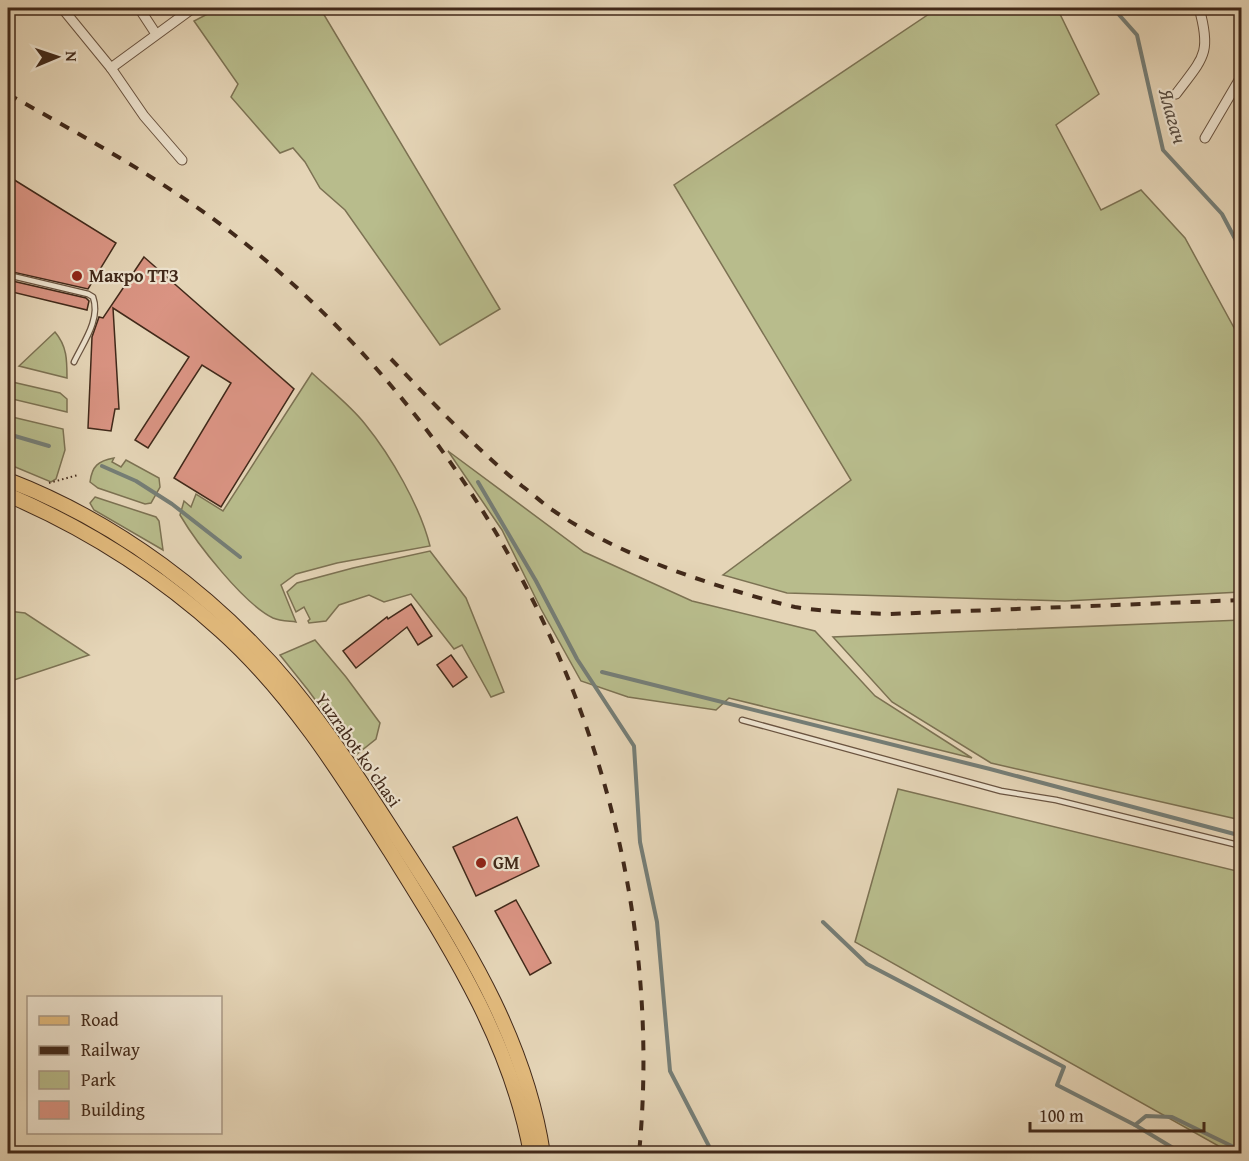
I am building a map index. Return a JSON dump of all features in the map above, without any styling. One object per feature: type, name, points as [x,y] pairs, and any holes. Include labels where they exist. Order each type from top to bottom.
[{"type":"main road","name":"Yuzrabot ko'chasi","points":[[8,480],[69,507],[143,552],[209,602],[262,653],[319,722],[449,918],[476,966],[520,1063],[533,1104],[543,1154]]},
{"type":"main road","name":"Yuzrabot ko'chasi","points":[[8,495],[61,520],[144,570],[236,645],[302,721],[382,839],[473,989],[509,1070],[522,1111],[531,1154]]},
{"type":"main road","points":[[61,520],[69,507]]},
{"type":"street","points":[[62,8],[111,68],[144,116],[182,160]]},
{"type":"street","points":[[139,8],[156,34]]},
{"type":"street","points":[[111,68],[193,8]]},
{"type":"street","points":[[1176,94],[1203,58],[1206,34],[1199,8]]},
{"type":"street","points":[[1205,138],[1242,75]]},
{"type":"lane","points":[[8,275],[93,297],[96,307],[92,325],[74,362]]},
{"type":"lane","points":[[742,720],[1001,791],[1056,800],[1242,846]]},
{"type":"path","points":[[44,482],[51,484],[78,475]]},
{"type":"green space","points":[[219,8],[320,8],[500,309],[440,345],[345,210],[320,188],[305,162],[293,148],[280,153],[231,97],[238,84],[194,21]]},
{"type":"green space","points":[[938,8],[1057,8],[1099,94],[1056,125],[1101,210],[1141,190],[1185,238],[1241,337],[1241,592],[1065,601],[787,593],[723,575],[851,480],[674,185]]},
{"type":"green space","points":[[55,332],[64,348],[67,378],[19,366]]},
{"type":"green space","points":[[312,373],[359,417],[385,451],[412,498],[430,546],[337,563],[296,574],[281,585],[296,622],[273,618],[249,600],[209,557],[180,515],[184,501],[191,507],[196,494],[223,511]]},
{"type":"green space","points":[[8,381],[60,393],[67,399],[67,412],[8,398]]},
{"type":"green space","points":[[8,416],[63,429],[65,450],[56,479],[51,482],[8,464]]},
{"type":"green space","points":[[448,451],[584,552],[692,601],[815,631],[875,696],[972,758],[729,698],[716,710],[628,697],[581,681],[541,609],[502,530]]},
{"type":"green space","points":[[114,458],[112,462],[121,467],[126,460],[159,478],[160,487],[151,503],[145,504],[98,488],[90,482],[92,472],[97,465]]},
{"type":"green space","points":[[95,497],[156,517],[159,521],[163,550],[94,510],[90,503]]},
{"type":"green space","points":[[430,551],[466,598],[504,692],[491,697],[462,645],[454,649],[411,594],[384,602],[369,595],[339,605],[326,621],[309,623],[310,619],[304,607],[296,612],[287,592],[297,583]]},
{"type":"green space","points":[[8,611],[25,613],[89,655],[8,682]]},
{"type":"green space","points":[[1241,620],[1241,820],[991,763],[892,702],[833,637]]},
{"type":"green space","points":[[315,640],[380,723],[376,739],[356,755],[280,655]]},
{"type":"green space","points":[[898,789],[1241,872],[1241,1153],[1231,1153],[855,942]]},
{"type":"building","points":[[8,176],[116,243],[88,289],[8,271]]},
{"type":"building","points":[[144,257],[294,389],[221,507],[174,478],[231,383],[202,365],[148,448],[135,440],[189,357],[113,308],[119,409],[115,409],[111,431],[88,428],[92,337],[99,317],[103,318]]},
{"type":"building","points":[[8,280],[86,298],[89,301],[87,310],[8,291]]},
{"type":"building","points":[[411,604],[432,636],[418,645],[407,627],[356,668],[343,651],[387,617],[388,619]]},
{"type":"building","points":[[451,655],[467,677],[453,687],[437,665]]},
{"type":"building","points":[[517,817],[539,866],[476,896],[453,847]]},
{"type":"building","points":[[516,900],[551,963],[530,975],[495,911]]},
{"type":"waterway","name":"Ялагач","points":[[1113,8],[1137,35],[1163,150],[1222,214],[1242,252]]},
{"type":"waterway","points":[[8,434],[49,446]]},
{"type":"waterway","points":[[102,466],[136,481],[172,504],[240,557]]},
{"type":"waterway","points":[[478,482],[536,581],[577,659],[634,746],[640,842],[657,922],[670,1071],[713,1154]]},
{"type":"waterway","points":[[602,672],[990,769],[1242,836]]},
{"type":"waterway","points":[[823,922],[867,964],[1064,1067],[1057,1085],[1135,1125],[1183,1154]]},
{"type":"waterway","points":[[1135,1125],[1146,1116],[1172,1117],[1242,1151]]},
{"type":"railway","points":[[8,94],[122,159],[205,213],[232,233],[331,320],[418,418],[492,526],[552,642],[598,764],[629,891],[643,1022],[639,1154]]},
{"type":"railway","points":[[391,359],[488,456],[546,505],[574,524],[638,556],[706,582],[761,598],[807,609],[890,614],[1242,600]]},
{"type":"place","name":"Макро ТТЗ","points":[[77,276]]},
{"type":"place","name":"GM","points":[[481,863]]}]
